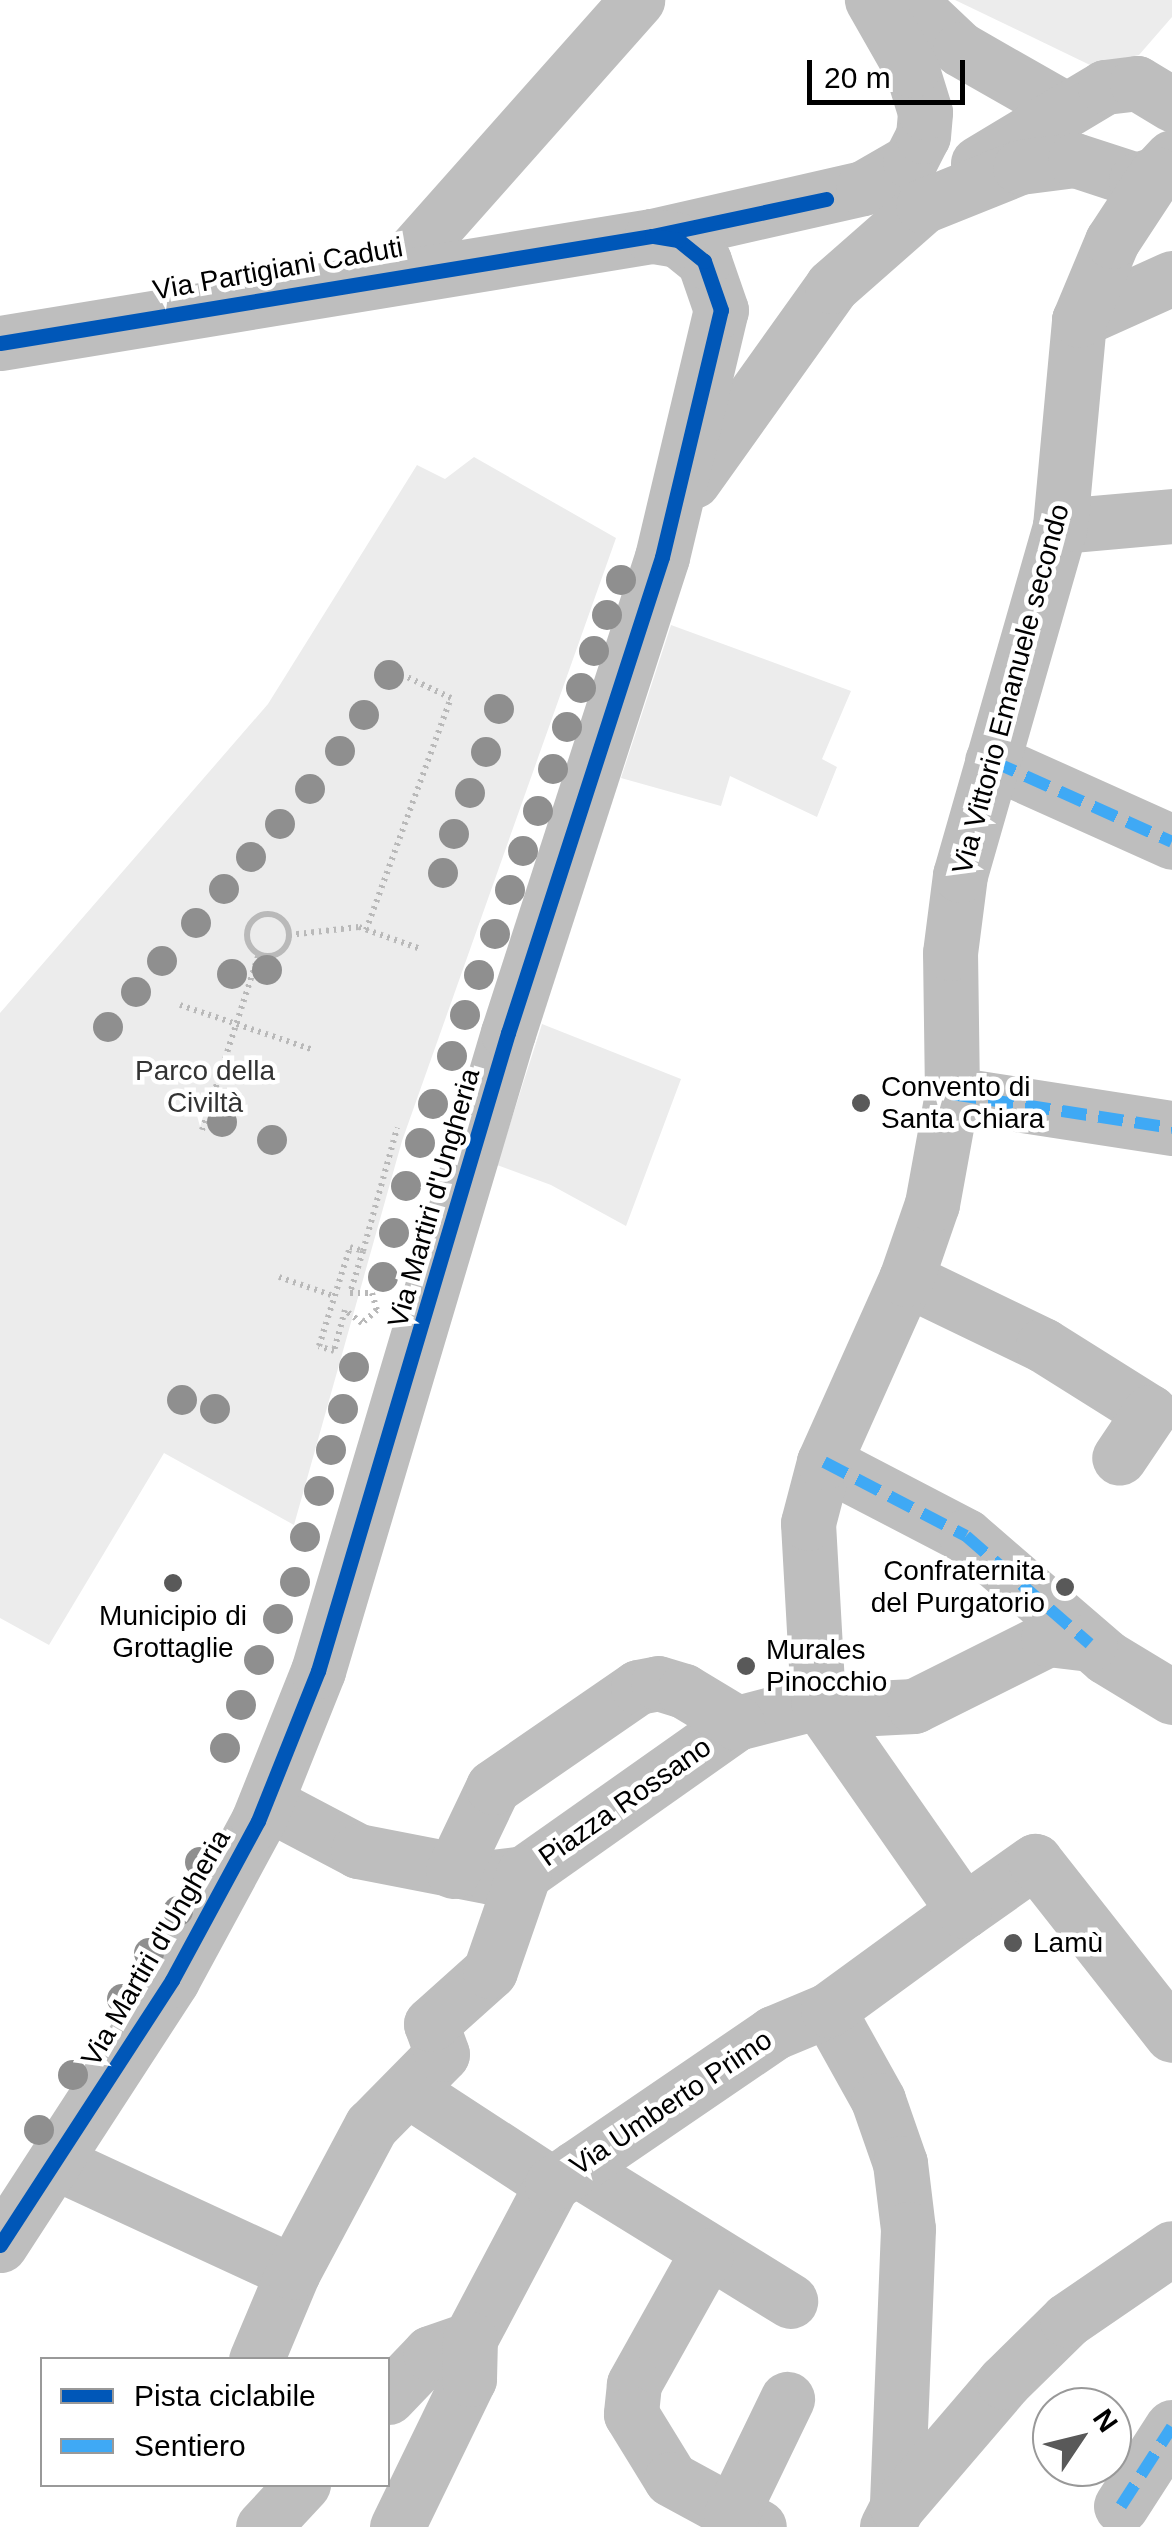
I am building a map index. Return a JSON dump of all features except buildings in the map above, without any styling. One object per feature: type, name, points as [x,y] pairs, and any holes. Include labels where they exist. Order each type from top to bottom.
[{"type":"street","points":[[393,275],[637,0]]},
{"type":"street","points":[[862,188],[910,161],[923,136],[926,112],[912,70],[872,0]]},
{"type":"street","points":[[908,0],[973,59],[1065,109]]},
{"type":"street","points":[[862,188],[974,165],[1065,109],[1119,83],[1150,87],[1172,104]]},
{"type":"street","points":[[1172,83],[1172,91]]},
{"type":"street","name":"Via Martiri d'Ungheria","points":[[672,513],[832,286],[923,206],[1020,167],[1075,160],[1121,178],[1168,161]]},
{"type":"street","name":"Via Vittorio Emanuele secondo","points":[[818,1702],[808,1523],[824,1462],[906,1279],[932,1204],[952,1094],[950,952],[960,875],[1060,526],[1079,320],[1112,241],[1168,161]]},
{"type":"street","name":"Via Partigiani Caduti","points":[[0,343],[565,246],[652,236],[754,217],[862,188]]},
{"type":"street","points":[[715,279],[714,252],[725,235],[754,217]]},
{"type":"street","points":[[652,236],[678,240],[752,316],[774,321],[832,286]]},
{"type":"street","points":[[1079,320],[1172,278]]},
{"type":"street","name":"Via Martiri d'Ungheria","points":[[0,2245],[57,2163],[172,1980],[294,1745],[369,1512],[508,1033],[672,513],[721,310],[715,279]]},
{"type":"street","points":[[1060,526],[1172,516]]},
{"type":"street","points":[[992,761],[1172,842]]},
{"type":"street","points":[[952,1094],[1172,1128]]},
{"type":"street","points":[[906,1279],[1043,1345],[1150,1412],[1119,1458]]},
{"type":"street","points":[[824,1462],[966,1536],[1090,1644],[1172,1697]]},
{"type":"street","points":[[818,1702],[889,1710],[914,1706],[1048,1639],[1090,1644]]},
{"type":"street","name":"Piazza Rossano","points":[[453,1872],[492,1787],[638,1688],[658,1684],[684,1691],[737,1724]]},
{"type":"street","points":[[818,1702],[964,1912]]},
{"type":"street","name":"Piazza Rossano","points":[[267,1803],[358,1850],[453,1872],[492,1877],[524,1873],[737,1724],[818,1702]]},
{"type":"street","points":[[874,1781],[868,1736],[889,1710]]},
{"type":"street","name":"Via Umberto Primo","points":[[470,2339],[563,2176],[772,2033],[828,2010],[1036,1861],[1172,2035]]},
{"type":"street","points":[[257,2357],[292,2272],[371,2126],[411,2092],[442,2054],[431,2024],[490,1971],[524,1873]]},
{"type":"street","points":[[828,2010],[878,2100],[900,2163],[908,2229],[892,2517]]},
{"type":"street","points":[[411,2092],[790,2302]]},
{"type":"street","points":[[57,2163],[292,2272]]},
{"type":"street","points":[[892,2517],[1004,2382],[1068,2320],[1172,2248]]},
{"type":"street","points":[[706,2255],[634,2384],[630,2414],[671,2479],[745,2521],[787,2398]]},
{"type":"street","points":[[390,2395],[430,2353],[470,2339],[469,2379],[397,2527]]},
{"type":"street","points":[[1121,2506],[1172,2427]]},
{"type":"street","points":[[260,2512],[298,2487]]},
{"type":"path","points":[[366,930],[451,698],[405,676]]},
{"type":"path","points":[[258,954],[247,940],[253,919],[280,916],[289,934]]},
{"type":"path","points":[[289,934],[366,930],[418,948]]},
{"type":"path","points":[[258,954],[281,952],[289,934]]},
{"type":"path","points":[[202,1130],[258,954]]},
{"type":"path","points":[[180,1005],[314,1050]]},
{"type":"path","points":[[363,1251],[350,1247],[334,1296],[320,1346],[334,1352],[345,1310],[362,1323],[377,1310],[372,1293],[350,1292],[363,1251],[397,1128]]},
{"type":"path","points":[[280,1277],[334,1296]]},
{"type":"green space","points":[[955,0],[1172,0],[1172,17],[1139,55],[1090,65]]},
{"type":"green space","name":"Parco della Civiltà","points":[[474,457],[616,538],[402,1141],[294,1525],[164,1453],[49,1645],[0,1618],[0,1013],[268,704],[417,465],[445,479]]},
{"type":"green space","points":[[671,625],[851,691],[822,759],[837,767],[817,817],[730,776],[721,806],[621,778]]},
{"type":"green space","points":[[542,1024],[681,1079],[626,1226],[551,1185],[497,1165]]},
{"type":"marked path","points":[[992,761],[1172,842]]},
{"type":"marked path","points":[[952,1094],[1172,1128]]},
{"type":"marked path","points":[[824,1462],[966,1536],[1090,1644]]},
{"type":"marked path","points":[[1121,2506],[1172,2427]]},
{"type":"cycle path","points":[[0,343],[652,236],[826,199]]},
{"type":"cycle path","points":[[0,2245],[172,1980],[258,1821],[318,1671],[508,1033],[662,557],[721,310],[704,261],[678,240],[652,236]]},
{"type":"place","name":"Convento di Santa Chiara","points":[[861,1103]]},
{"type":"place","name":"Municipio di Grottaglie","points":[[173,1583]]},
{"type":"place","name":"Confraternita del Purgatorio","points":[[1065,1587]]},
{"type":"place","name":"Murales Pinocchio","points":[[746,1666]]},
{"type":"place","name":"Lamù","points":[[1013,1943]]}]
